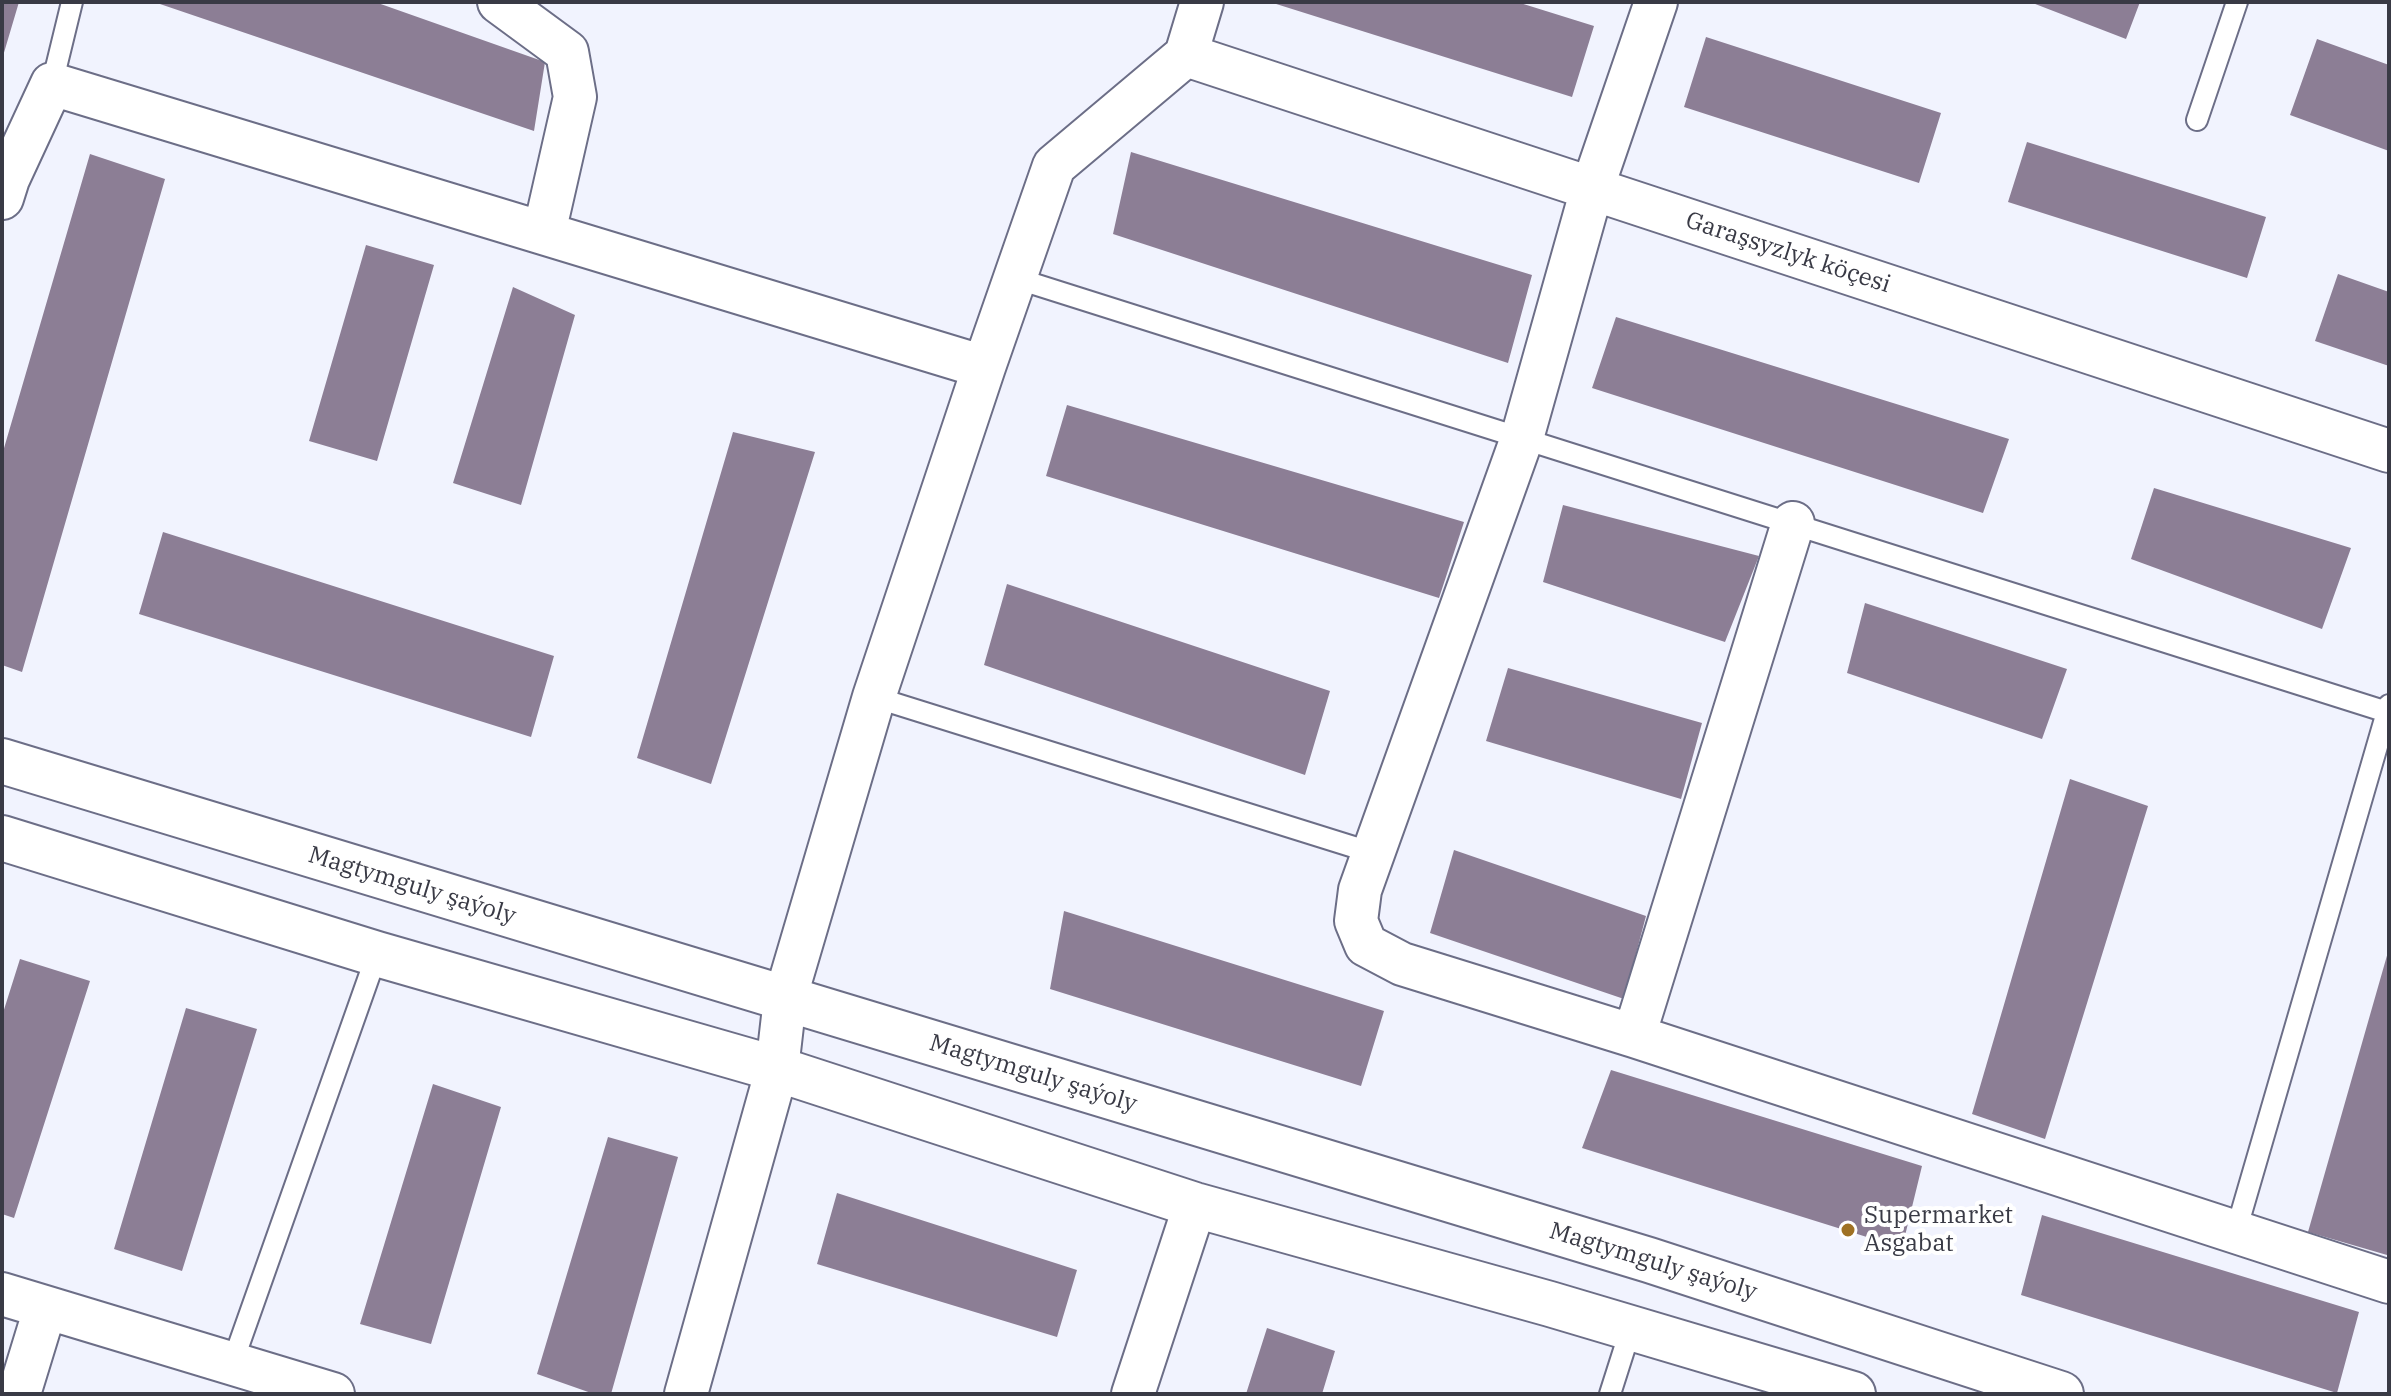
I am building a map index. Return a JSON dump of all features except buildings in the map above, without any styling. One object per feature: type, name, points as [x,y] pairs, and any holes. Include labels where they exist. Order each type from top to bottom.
[{"type":"street","points":[[499,2],[567,52],[575,97],[544,233]]},
{"type":"street","points":[[686,1394],[777,1069],[785,999],[874,697],[1054,166],[1186,55],[1202,2]]},
{"type":"street","points":[[1656,2],[1592,189],[1522,438],[1360,890],[1356,921],[1366,945],[1402,964],[1634,1036],[2389,1282]]},
{"type":"street","name":"Garaşsyzlyk köçesi","points":[[1186,55],[2389,451]]},
{"type":"street","points":[[4,184],[52,84],[984,367]]},
{"type":"street","points":[[1634,1036],[1793,523]]},
{"type":"street","name":"Magtymguly şaýoly","points":[[2,761],[1673,1268],[2061,1394]]},
{"type":"street","points":[[2,838],[377,954],[777,1069],[1195,1205],[1853,1394]]},
{"type":"street","points":[[1133,1394],[1195,1205]]},
{"type":"street","points":[[2,1294],[333,1394]]},
{"type":"street","points":[[19,1394],[45,1309]]},
{"type":"lane","points":[[52,84],[72,2]]},
{"type":"lane","points":[[2197,120],[2237,2]]},
{"type":"lane","points":[[1015,278],[2388,708],[2236,1231]]},
{"type":"lane","points":[[874,697],[1373,853]]},
{"type":"lane","points":[[232,1364],[377,954]]},
{"type":"lane","points":[[1610,1394],[1631,1328]]},
{"type":"place","name":"Supermarket Asgabat","points":[[1848,1230]]}]
